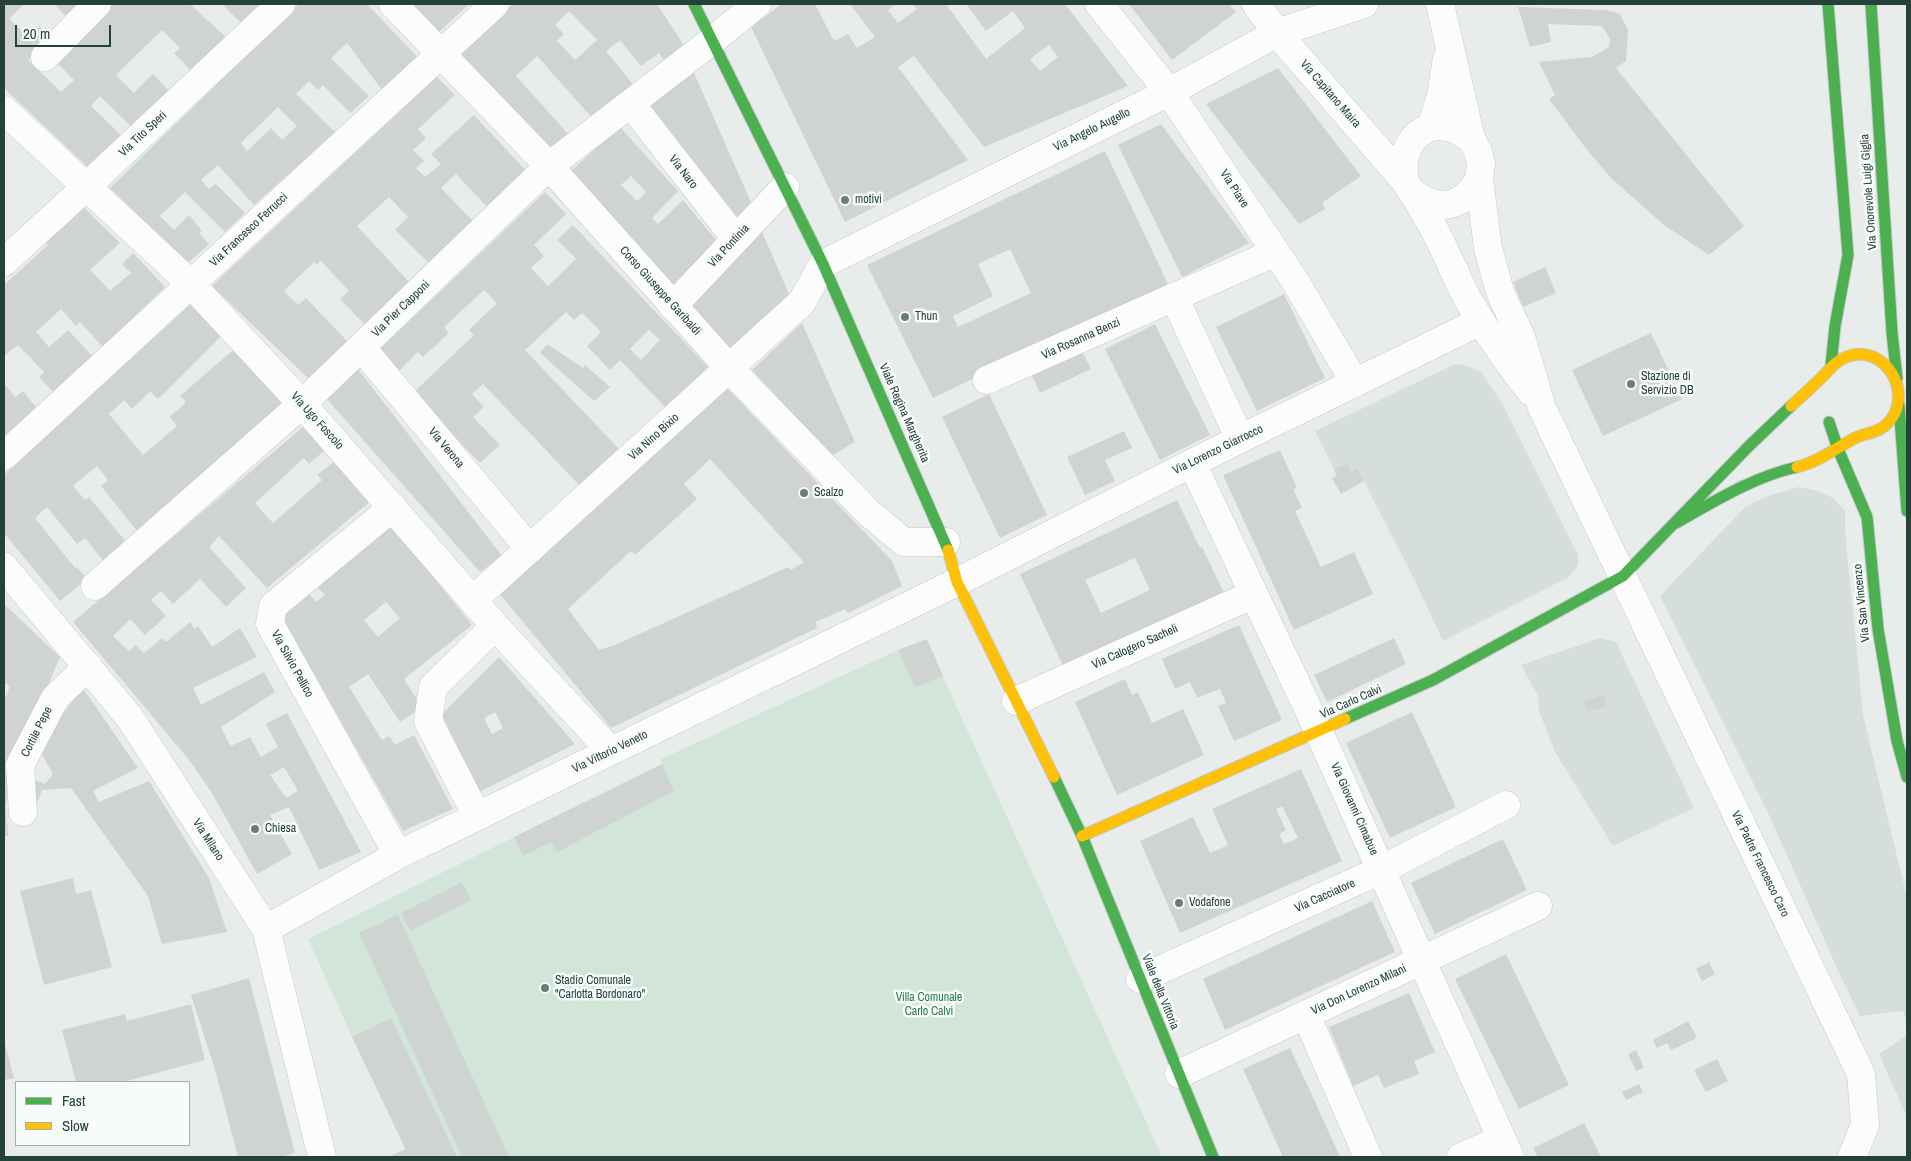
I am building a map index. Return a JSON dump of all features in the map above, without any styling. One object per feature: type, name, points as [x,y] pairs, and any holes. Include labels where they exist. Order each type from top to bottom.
[{"type":"street","points":[[45,58],[97,4]]},
{"type":"street","name":"Via Tito Speri","points":[[4,262],[281,4]]},
{"type":"street","name":"Corso Giuseppe Garibaldi","points":[[393,4],[549,166],[729,368],[869,513],[904,542],[946,542]]},
{"type":"street","name":"Via Francesco Ferrucci","points":[[4,456],[495,4]]},
{"type":"street","name":"Viale Regina Margherita","points":[[694,4],[823,264],[946,542],[958,582],[1050,767],[1082,836]]},
{"type":"street","name":"Via Pier Capponi","points":[[95,586],[302,404],[549,166],[758,4]]},
{"type":"street","name":"Via Piave","points":[[1099,4],[1169,92],[1276,252],[1355,383]]},
{"type":"street","name":"Via Capitano Maira","points":[[1256,4],[1277,33],[1409,187]]},
{"type":"street","name":"Via Angelo Augello","points":[[823,264],[1169,92],[1277,33],[1364,4]]},
{"type":"street","points":[[1440,4],[1471,139],[1480,158],[1479,179],[1488,248],[1500,292],[1521,337],[1542,408]]},
{"type":"street","name":"Via Onorevole Luigi Giglia","points":[[1828,4],[1848,255],[1835,326],[1831,364]]},
{"type":"street","name":"Via Onorevole Luigi Giglia","points":[[1871,4],[1892,333],[1900,391],[1899,405]]},
{"type":"street","points":[[1431,127],[1440,96],[1449,44]]},
{"type":"street","name":"Via Naro","points":[[631,104],[736,239]]},
{"type":"street","name":"Via Ugo Foscolo","points":[[4,110],[191,284],[302,404],[495,626],[611,751]]},
{"type":"street","points":[[1471,139],[1459,130],[1446,126],[1431,127],[1418,134],[1408,144],[1402,169],[1409,187],[1438,236],[1464,292],[1501,353],[1542,408]]},
{"type":"street","points":[[1409,187],[1422,200],[1434,204],[1447,205],[1461,200],[1472,191],[1479,179]]},
{"type":"street","name":"Via Pontinia","points":[[674,306],[785,187]]},
{"type":"street","name":"Via Rosanna Benzi","points":[[987,380],[1276,252]]},
{"type":"street","name":"Via Nino Bixio","points":[[473,600],[802,302],[823,264]]},
{"type":"street","points":[[1174,298],[1240,439]]},
{"type":"street","name":"Via Lorenzo Giarrocco","points":[[958,582],[1240,439],[1481,321]]},
{"type":"street","points":[[1820,350],[1835,326]]},
{"type":"street","name":"Via Verona","points":[[361,347],[530,549]]},
{"type":"street","points":[[1818,399],[1819,386],[1824,375],[1831,364],[1842,357],[1868,354],[1880,359],[1890,367],[1897,378]]},
{"type":"street","points":[[1623,576],[1749,446],[1824,375]]},
{"type":"street","points":[[1749,446],[1793,388]]},
{"type":"street","points":[[1676,523],[1740,488],[1775,473],[1807,464],[1863,435],[1875,432],[1886,426],[1894,416],[1899,405]]},
{"type":"street","points":[[1899,405],[1907,511]]},
{"type":"street","name":"Via Padre Francesco Caro","points":[[1542,408],[1861,1074],[1865,1125],[1852,1157]]},
{"type":"street","points":[[1822,412],[1829,422],[1839,430],[1850,434],[1863,435]]},
{"type":"street","name":"Via San Vincenzo","points":[[1829,422],[1838,449],[1867,517],[1878,629],[1897,742],[1907,777]]},
{"type":"street","name":"Via Giovanni Cimabue","points":[[1192,463],[1319,732],[1506,1148]]},
{"type":"street","points":[[1807,464],[1830,470],[1854,485]]},
{"type":"street","name":"Via Silvio Pellico","points":[[393,507],[273,606],[270,624],[398,855]]},
{"type":"street","name":"Via Milano","points":[[4,567],[130,718],[266,929],[322,1157]]},
{"type":"street","name":"Via Carlo Calvi","points":[[1082,836],[1433,680],[1623,576]]},
{"type":"street","name":"Via Vittorio Veneto","points":[[266,929],[398,855],[958,582]]},
{"type":"street","name":"Via Calogero Sacheli","points":[[1016,701],[1254,594]]},
{"type":"street","points":[[477,816],[428,721],[433,687],[495,626]]},
{"type":"street","name":"Cortile Pepe","points":[[23,812],[20,765],[55,698],[88,666]]},
{"type":"street","name":"Via Cacciatore","points":[[1140,978],[1381,870],[1506,805]]},
{"type":"street","name":"Viale della Vittoria","points":[[1082,836],[1213,1157]]},
{"type":"street","name":"Via Don Lorenzo Milani","points":[[1179,1074],[1538,906]]},
{"type":"street","points":[[1306,1015],[1368,1157]]},
{"type":"street","points":[[1461,1157],[1506,1148]]},
{"type":"shaded area","points":[[1455,364],[1468,366],[1482,373],[1502,403],[1578,555],[1578,565],[1569,577],[1443,641],[1414,579],[1357,468],[1351,471],[1347,463],[1334,469],[1315,431]]},
{"type":"shaded area","points":[[1798,487],[1818,491],[1833,498],[1845,511],[1845,531],[1863,715],[1907,898],[1907,1020],[1903,1011],[1860,1016],[1769,815],[1660,596],[1744,508],[1765,497]]},
{"type":"shaded area","points":[[1600,638],[1616,642],[1694,808],[1613,846],[1555,752],[1539,711],[1538,696],[1521,665]]},
{"type":"shaded area","points":[[1907,1035],[1907,1117],[1879,1054]]},
{"type":"green space","name":"Villa Comunale Carlo Calvi","points":[[898,650],[915,686],[943,676],[1162,1157],[389,1157],[405,1149],[308,939],[662,764],[661,759]]},
{"type":"building","points":[[4,4],[24,4],[9,19],[29,38],[39,26],[50,37],[28,60],[61,92],[74,80],[55,61],[111,4],[190,4],[229,40],[194,74],[174,53],[180,48],[162,30],[116,75],[134,93],[153,74],[172,94],[134,129],[100,96],[91,106],[122,136],[90,169],[4,88]]},
{"type":"building","points":[[54,4],[82,4],[68,18]]},
{"type":"building","points":[[222,4],[269,4],[245,27]]},
{"type":"building","points":[[299,4],[367,4],[420,60],[382,90],[347,43],[331,58],[369,96],[350,113],[323,85],[318,90],[309,81],[296,94],[335,132],[254,205],[218,165],[201,180],[209,189],[216,184],[245,213],[225,232],[185,192],[160,216],[174,230],[189,215],[202,231],[199,233],[209,244],[188,263],[110,188],[216,85],[212,80],[240,61]],"holes":[[[278,107],[297,126],[282,140],[271,128],[247,151],[241,143]]]},
{"type":"building","points":[[407,4],[469,4],[436,35]]},
{"type":"building","points":[[513,4],[657,4],[685,47],[665,62],[659,53],[641,66],[620,40],[606,51],[635,87],[594,120],[537,56],[516,76],[569,135],[548,154],[457,57]],"holes":[[[569,11],[597,40],[575,60],[557,41],[564,34],[555,25]]]},
{"type":"building","points":[[782,4],[815,4],[834,41],[848,34],[857,48],[875,37],[850,4],[896,4],[888,10],[898,23],[917,9],[913,4],[946,4],[986,59],[1025,28],[1013,11],[986,31],[966,4],[1065,4],[1128,86],[984,147],[914,56],[898,67],[968,160],[845,222],[751,27]],"holes":[[[1049,45],[1058,57],[1040,71],[1030,59]]]},
{"type":"building","points":[[1129,4],[1229,4],[1236,12],[1172,60]]},
{"type":"building","points":[[1518,7],[1606,10],[1620,14],[1628,30],[1626,61],[1616,68],[1744,226],[1709,255],[1664,225],[1611,178],[1549,99],[1555,95],[1539,62],[1592,57],[1609,47],[1610,39],[1602,26],[1548,24],[1551,42],[1530,47]]},
{"type":"building","points":[[1278,68],[1361,176],[1322,203],[1325,209],[1299,224],[1206,104]]},
{"type":"building","points":[[694,73],[754,209],[740,221],[650,105]]},
{"type":"building","points":[[437,77],[455,95],[418,129],[426,138],[413,150],[424,161],[416,168],[425,177],[441,164],[431,154],[474,115],[528,173],[490,210],[456,174],[441,188],[475,223],[431,265],[395,230],[408,217],[389,197],[357,226],[411,284],[367,327],[340,299],[349,291],[321,261],[317,265],[314,262],[284,291],[298,305],[306,298],[349,343],[308,378],[212,286]]},
{"type":"building","points":[[1161,124],[1249,243],[1182,277],[1118,145]]},
{"type":"building","points":[[620,127],[678,191],[652,218],[658,224],[683,200],[720,245],[675,291],[566,175]],"holes":[[[631,176],[646,192],[637,201],[621,185]]]},
{"type":"building","points":[[1105,151],[1168,284],[933,398],[867,265]],"holes":[[[1010,249],[1031,293],[958,327],[953,316],[993,296],[978,264]]]},
{"type":"building","points":[[545,192],[566,214],[534,245],[544,256],[531,268],[548,286],[576,259],[557,240],[573,225],[708,367],[666,408],[620,360],[610,370],[587,346],[601,332],[582,313],[574,320],[566,312],[525,350],[620,450],[581,487],[483,384],[472,394],[484,407],[473,417],[500,445],[480,463],[413,393],[474,335],[469,330],[497,303],[484,290],[444,327],[449,333],[423,357],[418,352],[397,373],[377,352]],"holes":[[[649,330],[660,340],[641,360],[630,349]]]},
{"type":"building","points":[[80,204],[120,243],[90,270],[110,291],[131,273],[122,264],[133,253],[165,287],[103,347],[80,322],[76,326],[61,309],[36,332],[49,347],[68,330],[95,359],[56,395],[39,377],[44,372],[18,345],[4,356],[4,285],[48,245],[43,240]]},
{"type":"building","points":[[760,227],[789,294],[732,350],[689,305]]},
{"type":"building","points":[[1545,267],[1556,293],[1523,307],[1513,282]]},
{"type":"building","points":[[1284,294],[1325,378],[1257,411],[1216,327]]},
{"type":"building","points":[[190,305],[221,336],[158,399],[150,391],[132,409],[124,400],[109,414],[143,455],[177,426],[170,417],[186,402],[180,396],[233,350],[284,403],[137,531],[101,486],[108,480],[97,466],[73,486],[85,500],[89,497],[127,543],[104,562],[85,538],[77,544],[47,507],[35,518],[75,568],[77,567],[87,579],[60,601],[4,533],[4,475]]},
{"type":"building","points":[[802,323],[855,442],[831,456],[752,370]]},
{"type":"building","points":[[1155,324],[1210,435],[1160,460],[1105,349]]},
{"type":"building","points":[[1651,333],[1682,399],[1603,436],[1572,370]]},
{"type":"building","points":[[547,344],[583,368],[585,365],[610,387],[594,401],[540,353]]},
{"type":"building","points":[[1081,349],[1091,369],[1040,393],[1031,374]]},
{"type":"building","points":[[358,369],[502,556],[480,572],[326,398]]},
{"type":"building","points":[[4,383],[15,397],[23,391],[38,410],[4,441]]},
{"type":"building","points":[[726,387],[892,561],[902,586],[848,613],[845,609],[816,622],[817,628],[611,728],[499,593]],"holes":[[[710,459],[804,562],[791,570],[788,567],[615,645],[599,650],[568,609],[631,551],[635,555],[697,499],[684,484]]]},
{"type":"building","points":[[989,394],[1047,515],[1000,538],[942,417]]},
{"type":"building","points":[[303,427],[325,450],[309,464],[304,458],[255,503],[273,523],[322,480],[317,475],[334,462],[372,500],[267,588],[219,536],[209,547],[246,588],[226,607],[200,579],[173,604],[161,591],[151,600],[166,616],[145,635],[130,619],[113,636],[129,651],[136,645],[144,653],[162,638],[166,642],[190,622],[195,629],[198,626],[212,647],[240,628],[257,657],[193,688],[201,705],[264,672],[275,692],[221,727],[229,743],[231,746],[250,737],[261,757],[278,747],[266,724],[287,713],[361,852],[319,870],[289,807],[270,815],[292,854],[257,874],[212,793],[190,761],[73,622]],"holes":[[[284,767],[298,791],[286,798],[270,775]]]},
{"type":"building","points":[[1124,431],[1132,448],[1105,460],[1115,481],[1085,495],[1067,457]]},
{"type":"building","points":[[1280,450],[1297,488],[1293,489],[1302,508],[1295,511],[1321,567],[1354,552],[1373,594],[1294,630],[1223,475]]},
{"type":"building","points":[[1347,463],[1351,471],[1357,468],[1364,481],[1341,494],[1332,478],[1337,476],[1334,469]]},
{"type":"building","points":[[1177,500],[1224,593],[1064,668],[1020,574]],"holes":[[[1135,558],[1150,590],[1101,613],[1085,580]]]},
{"type":"building","points":[[392,526],[472,625],[404,679],[422,707],[400,722],[368,674],[349,687],[382,740],[389,736],[395,745],[414,735],[453,809],[403,831],[281,616],[309,594],[316,602],[325,595],[317,587]],"holes":[[[386,602],[400,618],[378,637],[364,620]]]},
{"type":"building","points":[[4,604],[60,657],[8,781],[6,808],[8,836],[4,836],[4,701],[10,686],[4,683],[4,652],[6,647],[4,645]]},
{"type":"building","points":[[1239,625],[1282,720],[1234,741],[1218,706],[1226,703],[1220,689],[1197,698],[1190,682],[1175,689],[1162,659]]},
{"type":"building","points":[[1394,638],[1406,664],[1327,702],[1314,675]]},
{"type":"building","points":[[927,639],[943,676],[915,687],[898,650]]},
{"type":"building","points":[[499,657],[575,744],[479,792],[442,714]],"holes":[[[495,712],[503,728],[492,734],[484,718]]]},
{"type":"building","points":[[1125,679],[1132,695],[1138,692],[1152,723],[1183,709],[1204,755],[1117,795],[1075,702]]},
{"type":"building","points":[[82,687],[138,768],[93,791],[99,802],[149,781],[209,878],[227,932],[162,944],[148,896],[71,788],[42,790],[37,803],[25,799],[31,779],[45,784],[53,774],[39,749]]},
{"type":"building","points":[[1603,695],[1607,706],[1587,712],[1584,701]]},
{"type":"building","points":[[1412,712],[1456,807],[1390,838],[1346,743]]},
{"type":"building","points":[[662,764],[674,791],[557,852],[551,842],[523,856],[514,837]]},
{"type":"building","points":[[1301,769],[1342,861],[1180,933],[1140,841],[1193,817],[1210,853],[1228,845],[1212,809]],"holes":[[[1282,806],[1298,838],[1284,844],[1279,834],[1286,830],[1276,809]]]},
{"type":"building","points":[[1503,839],[1527,890],[1435,934],[1411,883]]},
{"type":"building","points":[[73,878],[76,894],[91,890],[112,967],[44,985],[20,891]]},
{"type":"building","points":[[462,882],[471,900],[410,931],[401,913]]},
{"type":"building","points":[[1372,901],[1395,952],[1225,1030],[1203,979]]},
{"type":"building","points":[[398,915],[509,1157],[462,1157],[359,933]]},
{"type":"building","points":[[1506,954],[1569,1085],[1519,1109],[1455,979]]},
{"type":"building","points":[[1709,962],[1715,974],[1702,981],[1696,969]]},
{"type":"building","points":[[249,978],[295,1153],[281,1157],[238,1157],[216,1073],[191,995]]},
{"type":"building","points":[[1409,993],[1435,1052],[1414,1061],[1419,1074],[1384,1088],[1378,1075],[1353,1086],[1329,1027]]},
{"type":"building","points":[[191,1004],[205,1060],[127,1081],[76,1081],[62,1030],[125,1014],[127,1021]]},
{"type":"building","points":[[391,1018],[457,1157],[389,1157],[406,1149],[352,1037]]},
{"type":"building","points":[[1688,1021],[1697,1038],[1671,1050],[1667,1043],[1657,1048],[1653,1040]]},
{"type":"building","points":[[4,1040],[14,1078],[4,1080]]},
{"type":"building","points":[[1290,1048],[1340,1157],[1283,1157],[1243,1069]]},
{"type":"building","points":[[1636,1050],[1644,1068],[1636,1071],[1628,1054]]},
{"type":"building","points":[[1717,1059],[1728,1081],[1706,1092],[1694,1070]]},
{"type":"building","points":[[1639,1084],[1643,1092],[1626,1100],[1622,1092]]},
{"type":"building","points":[[1584,1123],[1601,1157],[1538,1157],[1533,1148]]},
{"type":"traffic: fast","points":[[694,4],[823,264],[948,550]]},
{"type":"traffic: fast","points":[[1828,4],[1848,255],[1835,326],[1831,365]]},
{"type":"traffic: fast","points":[[1871,4],[1892,333],[1897,378]]},
{"type":"traffic: fast","points":[[1899,405],[1907,511]]},
{"type":"traffic: fast","points":[[1345,719],[1433,680],[1623,576],[1749,446],[1791,406]]},
{"type":"traffic: fast","points":[[1829,422],[1838,449],[1867,517],[1878,629],[1897,741],[1907,777]]},
{"type":"traffic: fast","points":[[1676,523],[1750,483],[1797,467]]},
{"type":"traffic: fast","points":[[1054,777],[1082,836],[1213,1157]]},
{"type":"traffic: slow","points":[[1791,406],[1836,363],[1855,355],[1867,355],[1878,360],[1888,368],[1898,390],[1898,402],[1894,415],[1884,426],[1855,438],[1820,458],[1797,467]]},
{"type":"traffic: slow","points":[[948,550],[957,582],[1054,777]]},
{"type":"traffic: slow","points":[[1082,836],[1345,719]]},
{"type":"place","name":"motivi","points":[[845,200]]},
{"type":"place","name":"Thun","points":[[905,317]]},
{"type":"place","name":"Stazione di Servizio DB","points":[[1631,384]]},
{"type":"place","name":"Scalzo","points":[[804,493]]},
{"type":"place","name":"Chiesa","points":[[255,829]]},
{"type":"place","name":"Vodafone","points":[[1179,903]]},
{"type":"place","name":"Stadio Comunale \"Carlotta Bordonaro\"","points":[[545,988]]}]
